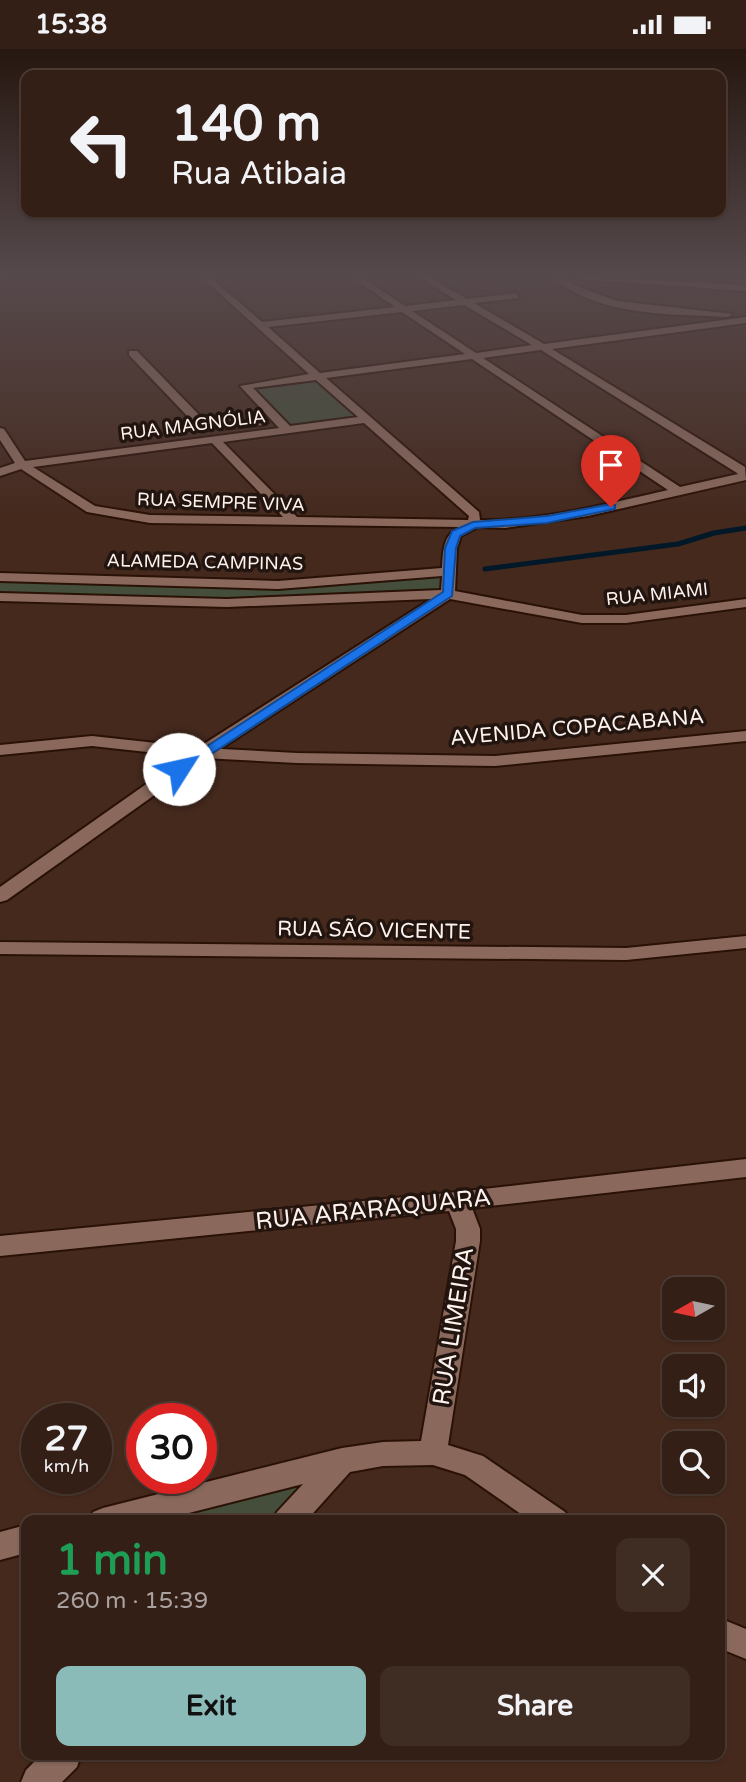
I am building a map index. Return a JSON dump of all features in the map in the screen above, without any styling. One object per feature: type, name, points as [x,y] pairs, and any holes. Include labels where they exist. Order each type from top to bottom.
[{"type":"street","points":[[137,357],[198,421],[206,425],[279,420]]},
{"type":"street","points":[[0,896],[202,753],[448,594],[450,548],[455,534],[473,525],[475,515],[298,357]]},
{"type":"street","points":[[289,431],[245,386],[469,357]]},
{"type":"street","points":[[476,357],[680,493]]},
{"type":"street","name":"RUA SEMPRE VIVA","points":[[0,431],[4,444],[22,465],[91,509],[119,516],[473,525],[547,520],[680,493],[746,476],[741,470],[558,357]]},
{"type":"street","name":"RUA MAGNÓLIA","points":[[0,472],[22,465],[369,419]]},
{"type":"street","points":[[216,441],[294,521]]},
{"type":"street","name":"ALAMEDA CAMPINAS","points":[[0,577],[278,585],[450,571]]},
{"type":"street","name":"RUA MIAMI","points":[[31,600],[227,603],[448,594],[582,619],[626,619],[746,603]]},
{"type":"street","points":[[0,597],[31,600]]},
{"type":"street","points":[[0,610],[31,600]]},
{"type":"street","name":"AVENIDA COPACABANA","points":[[0,750],[92,741],[202,753],[386,762],[495,761],[746,736]]},
{"type":"street","name":"RUA SÃO VICENTE","points":[[0,948],[626,954],[746,942]]},
{"type":"street","name":"RUA ARARAQUARA","points":[[0,1246],[457,1201],[746,1168]]},
{"type":"street","name":"RUA LIMEIRA","points":[[433,1453],[468,1241],[468,1229],[457,1201]]},
{"type":"street","points":[[127,1515],[342,1461],[383,1454],[433,1453],[473,1465],[546,1515]]},
{"type":"street","points":[[292,1515],[342,1461]]},
{"type":"street","points":[[0,1546],[21,1540]]},
{"type":"street","points":[[725,1635],[746,1644]]},
{"type":"street","points":[[38,1782],[60,1760]]},
{"type":"green space","points":[[321,377],[369,419],[289,431],[245,386]]},
{"type":"green space","points":[[450,571],[448,594],[227,603],[0,597],[0,577],[278,585]]},
{"type":"green space","points":[[336,1465],[290,1515],[132,1515]]},
{"type":"waterway","points":[[485,569],[678,544],[714,533],[746,528]]},
{"type":"route","points":[[179,769],[448,594],[450,548],[455,534],[473,525],[547,520],[611,507]]}]
